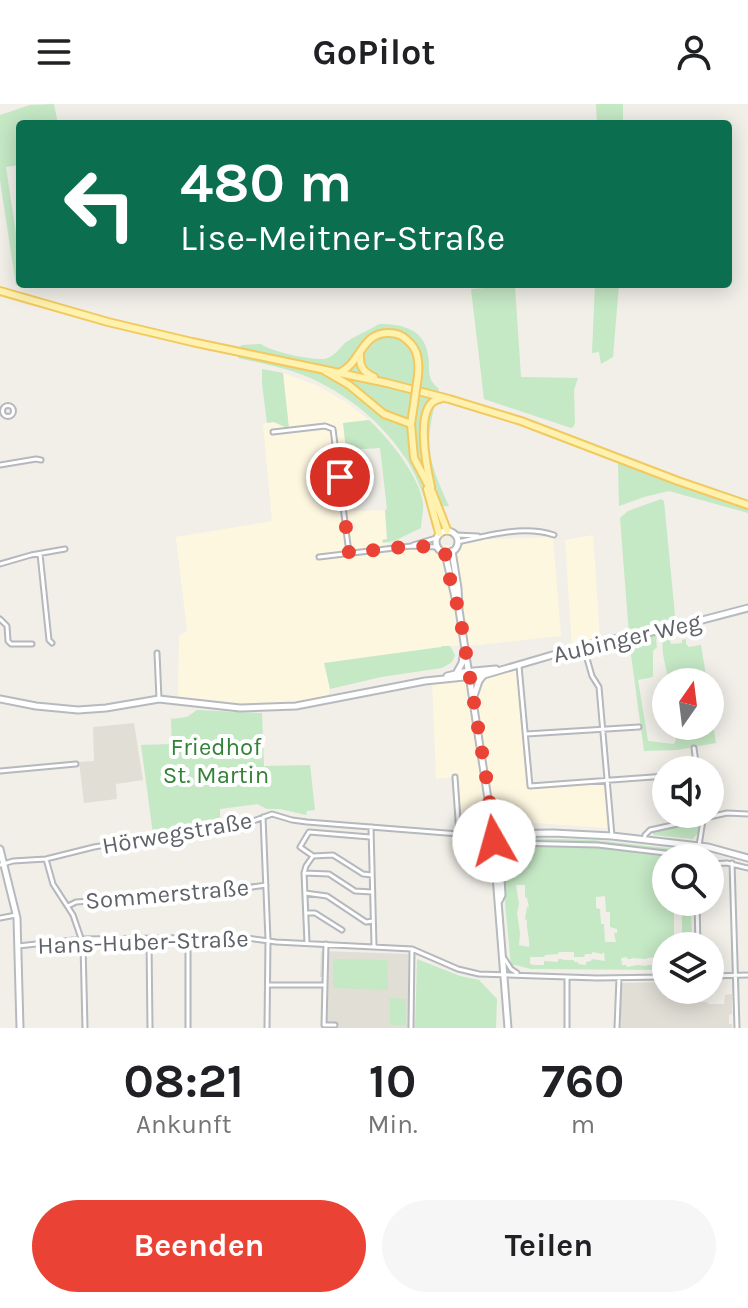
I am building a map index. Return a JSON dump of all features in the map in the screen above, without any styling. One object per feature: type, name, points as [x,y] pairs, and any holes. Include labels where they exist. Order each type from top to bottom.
[{"type":"main road","points":[[0,291],[192,342],[341,372],[449,399],[521,421],[748,505]]},
{"type":"main road","points":[[341,372],[351,365],[365,343],[378,335],[390,333],[411,343],[419,363],[411,424],[414,458],[441,534]]},
{"type":"main road","points":[[360,352],[363,369],[376,380]]},
{"type":"main road","points":[[318,368],[349,385],[384,414],[411,424]]},
{"type":"main road","points":[[441,534],[424,445],[430,404],[434,399],[449,399]]},
{"type":"main road","points":[[425,482],[433,494]]},
{"type":"street","points":[[273,432],[325,426],[332,428],[349,553]]},
{"type":"street","points":[[0,465],[41,460]]},
{"type":"street","points":[[411,546],[441,534],[457,539],[538,530],[554,535]]},
{"type":"street","points":[[437,547],[441,534]]},
{"type":"street","points":[[448,552],[456,547],[457,539]]},
{"type":"street","points":[[319,557],[411,546],[437,547],[448,552]]},
{"type":"street","points":[[0,564],[65,549]]},
{"type":"street","points":[[448,552],[452,589],[459,610],[474,698],[493,834],[508,1028]]},
{"type":"street","points":[[40,554],[52,643]]},
{"type":"street","name":"Aubinger Weg","points":[[470,674],[519,666],[583,646],[668,629],[748,608]]},
{"type":"street","points":[[0,619],[7,626],[11,644],[32,644]]},
{"type":"street","points":[[456,673],[462,663],[464,646]]},
{"type":"street","points":[[583,646],[592,676],[599,687],[612,836]]},
{"type":"street","points":[[157,653],[159,699]]},
{"type":"street","points":[[519,666],[530,786],[652,777]]},
{"type":"street","name":"Aubinger Weg","points":[[470,674],[484,675],[505,668]]},
{"type":"street","points":[[443,678],[456,673],[470,674]]},
{"type":"street","points":[[0,699],[78,710],[159,699],[240,708],[285,707],[470,674]]},
{"type":"street","points":[[474,698],[484,675]]},
{"type":"street","points":[[526,734],[639,727]]},
{"type":"street","points":[[694,748],[695,756]]},
{"type":"street","points":[[0,771],[76,764]]},
{"type":"street","points":[[455,777],[459,834]]},
{"type":"street","points":[[724,813],[748,814]]},
{"type":"street","name":"Hörwegstraße","points":[[2,864],[246,824],[274,814],[292,820],[493,834]]},
{"type":"street","points":[[263,817],[267,884],[267,1028]]},
{"type":"street","points":[[371,827],[374,946]]},
{"type":"street","points":[[644,840],[650,830],[658,828]]},
{"type":"street","points":[[370,837],[309,832],[300,845],[313,856],[333,855],[365,875],[372,875]]},
{"type":"street","points":[[498,902],[502,895],[500,844],[523,833]]},
{"type":"street","points":[[493,834],[612,836],[681,844]]},
{"type":"street","points":[[513,843],[652,851]]},
{"type":"street","points":[[0,849],[16,915],[20,1028]]},
{"type":"street","points":[[724,850],[748,858]]},
{"type":"street","points":[[307,943],[304,873],[313,856]]},
{"type":"street","points":[[46,859],[53,884],[76,921],[82,939],[85,1028]]},
{"type":"street","points":[[724,863],[748,868]]},
{"type":"street","points":[[732,863],[737,1028]]},
{"type":"street","points":[[304,873],[329,874],[357,891],[373,892]]},
{"type":"street","name":"Sommerstraße","points":[[68,906],[76,902],[211,892],[267,884]]},
{"type":"street","points":[[305,893],[327,896],[366,922],[373,921]]},
{"type":"street","points":[[306,913],[315,913],[342,930]]},
{"type":"street","points":[[0,918],[16,915]]},
{"type":"street","name":"Hans-Huber-Straße","points":[[18,946],[82,939],[241,937],[412,949],[458,969],[479,974],[652,977]]},
{"type":"street","points":[[188,938],[188,1028]]},
{"type":"street","points":[[149,939],[150,1028]]},
{"type":"street","points":[[326,944],[324,1025],[335,1025]]},
{"type":"street","points":[[411,1028],[412,949]]},
{"type":"street","points":[[503,958],[514,971],[525,975]]},
{"type":"street","points":[[724,976],[748,975]]},
{"type":"street","points":[[567,977],[567,1028]]},
{"type":"street","points":[[617,1028],[619,978]]},
{"type":"street","points":[[268,985],[325,985]]},
{"type":"shaded area","points":[[283,373],[318,386],[369,420],[343,423],[354,511],[385,510],[388,553],[495,539],[553,537],[561,636],[442,646],[325,663],[330,689],[327,700],[273,706],[178,698],[179,636],[187,631],[176,537],[272,521],[263,424],[273,422],[289,428]]},
{"type":"shaded area","points":[[593,535],[600,640],[572,647],[565,540]]},
{"type":"shaded area","points":[[519,667],[529,788],[605,783],[608,828],[536,823],[485,827],[484,812],[458,814],[455,777],[436,779],[432,680]]},
{"type":"shaded area","points":[[134,723],[143,780],[116,784],[117,799],[84,803],[79,762],[94,761],[93,727]]},
{"type":"shaded area","points":[[321,951],[408,954],[408,1028],[322,1028],[324,977],[320,977]]},
{"type":"shaded area","points":[[652,982],[652,1004],[724,1004],[725,995],[732,994],[729,1024],[732,1028],[621,1028],[621,983]]},
{"type":"green space","points":[[54,104],[57,120],[16,120],[16,166],[6,167],[16,234],[16,285],[0,181],[0,115],[30,105]]},
{"type":"green space","points":[[596,104],[623,104],[623,120],[597,120]]},
{"type":"green space","points":[[515,288],[521,377],[578,378],[574,390],[573,427],[484,399],[471,289]]},
{"type":"green space","points":[[595,288],[619,288],[613,357],[601,364],[599,352],[592,353]]},
{"type":"green space","points":[[379,324],[410,329],[426,346],[430,377],[439,389],[431,423],[430,449],[449,506],[428,507],[404,456],[382,428],[355,404],[309,377],[238,358],[241,345],[261,344],[291,355],[327,358],[349,340]]},
{"type":"green space","points":[[262,369],[283,373],[289,429],[274,422],[267,423]]},
{"type":"green space","points":[[369,420],[409,469],[423,503],[421,528],[383,543],[382,540],[387,539],[387,509],[380,448],[346,450],[343,423]]},
{"type":"green space","points":[[620,461],[748,507],[748,513],[669,491],[619,506]]},
{"type":"green space","points":[[661,499],[664,501],[676,626],[629,635],[620,518],[628,511]]},
{"type":"green space","points":[[667,632],[671,644],[682,643],[686,639],[689,647],[701,645],[705,668],[666,668],[663,638],[656,639],[652,677],[638,680],[648,741],[674,744],[676,740],[716,740],[716,743],[677,750],[644,751],[629,640]]},
{"type":"green space","points":[[450,646],[455,655],[452,662],[442,668],[330,689],[324,663]]},
{"type":"green space","name":"Friedhof St. Martin","points":[[197,710],[262,713],[264,766],[310,765],[315,810],[307,811],[306,815],[267,809],[257,804],[220,809],[220,824],[153,834],[141,745],[172,744],[171,719],[187,717]]},
{"type":"green space","points":[[699,828],[693,839],[653,835],[654,831]]},
{"type":"green space","points":[[511,840],[594,840],[652,846],[652,916],[674,916],[674,932],[652,932],[652,957],[621,958],[622,965],[627,967],[652,965],[652,970],[531,969],[511,966],[500,851]],"holes":[[[516,885],[525,885],[529,907],[525,919],[529,947],[519,945]],[[605,896],[610,927],[617,929],[614,933],[616,942],[605,942],[604,924],[601,924],[600,909],[596,908],[596,897]],[[574,952],[574,957],[604,952],[605,961],[592,959],[586,965],[558,959],[558,962],[544,961],[544,965],[530,964],[530,957]]]},
{"type":"green space","points":[[682,916],[691,916],[692,932],[682,932]]},
{"type":"green space","points":[[333,959],[387,960],[388,990],[333,988]]},
{"type":"green space","points":[[417,959],[479,980],[497,999],[496,1028],[415,1028]]},
{"type":"green space","points":[[390,998],[406,999],[406,1025],[390,1025]]},
{"type":"route","points":[[340,477],[349,553],[428,546],[437,547],[445,553],[459,610],[494,841]]}]
